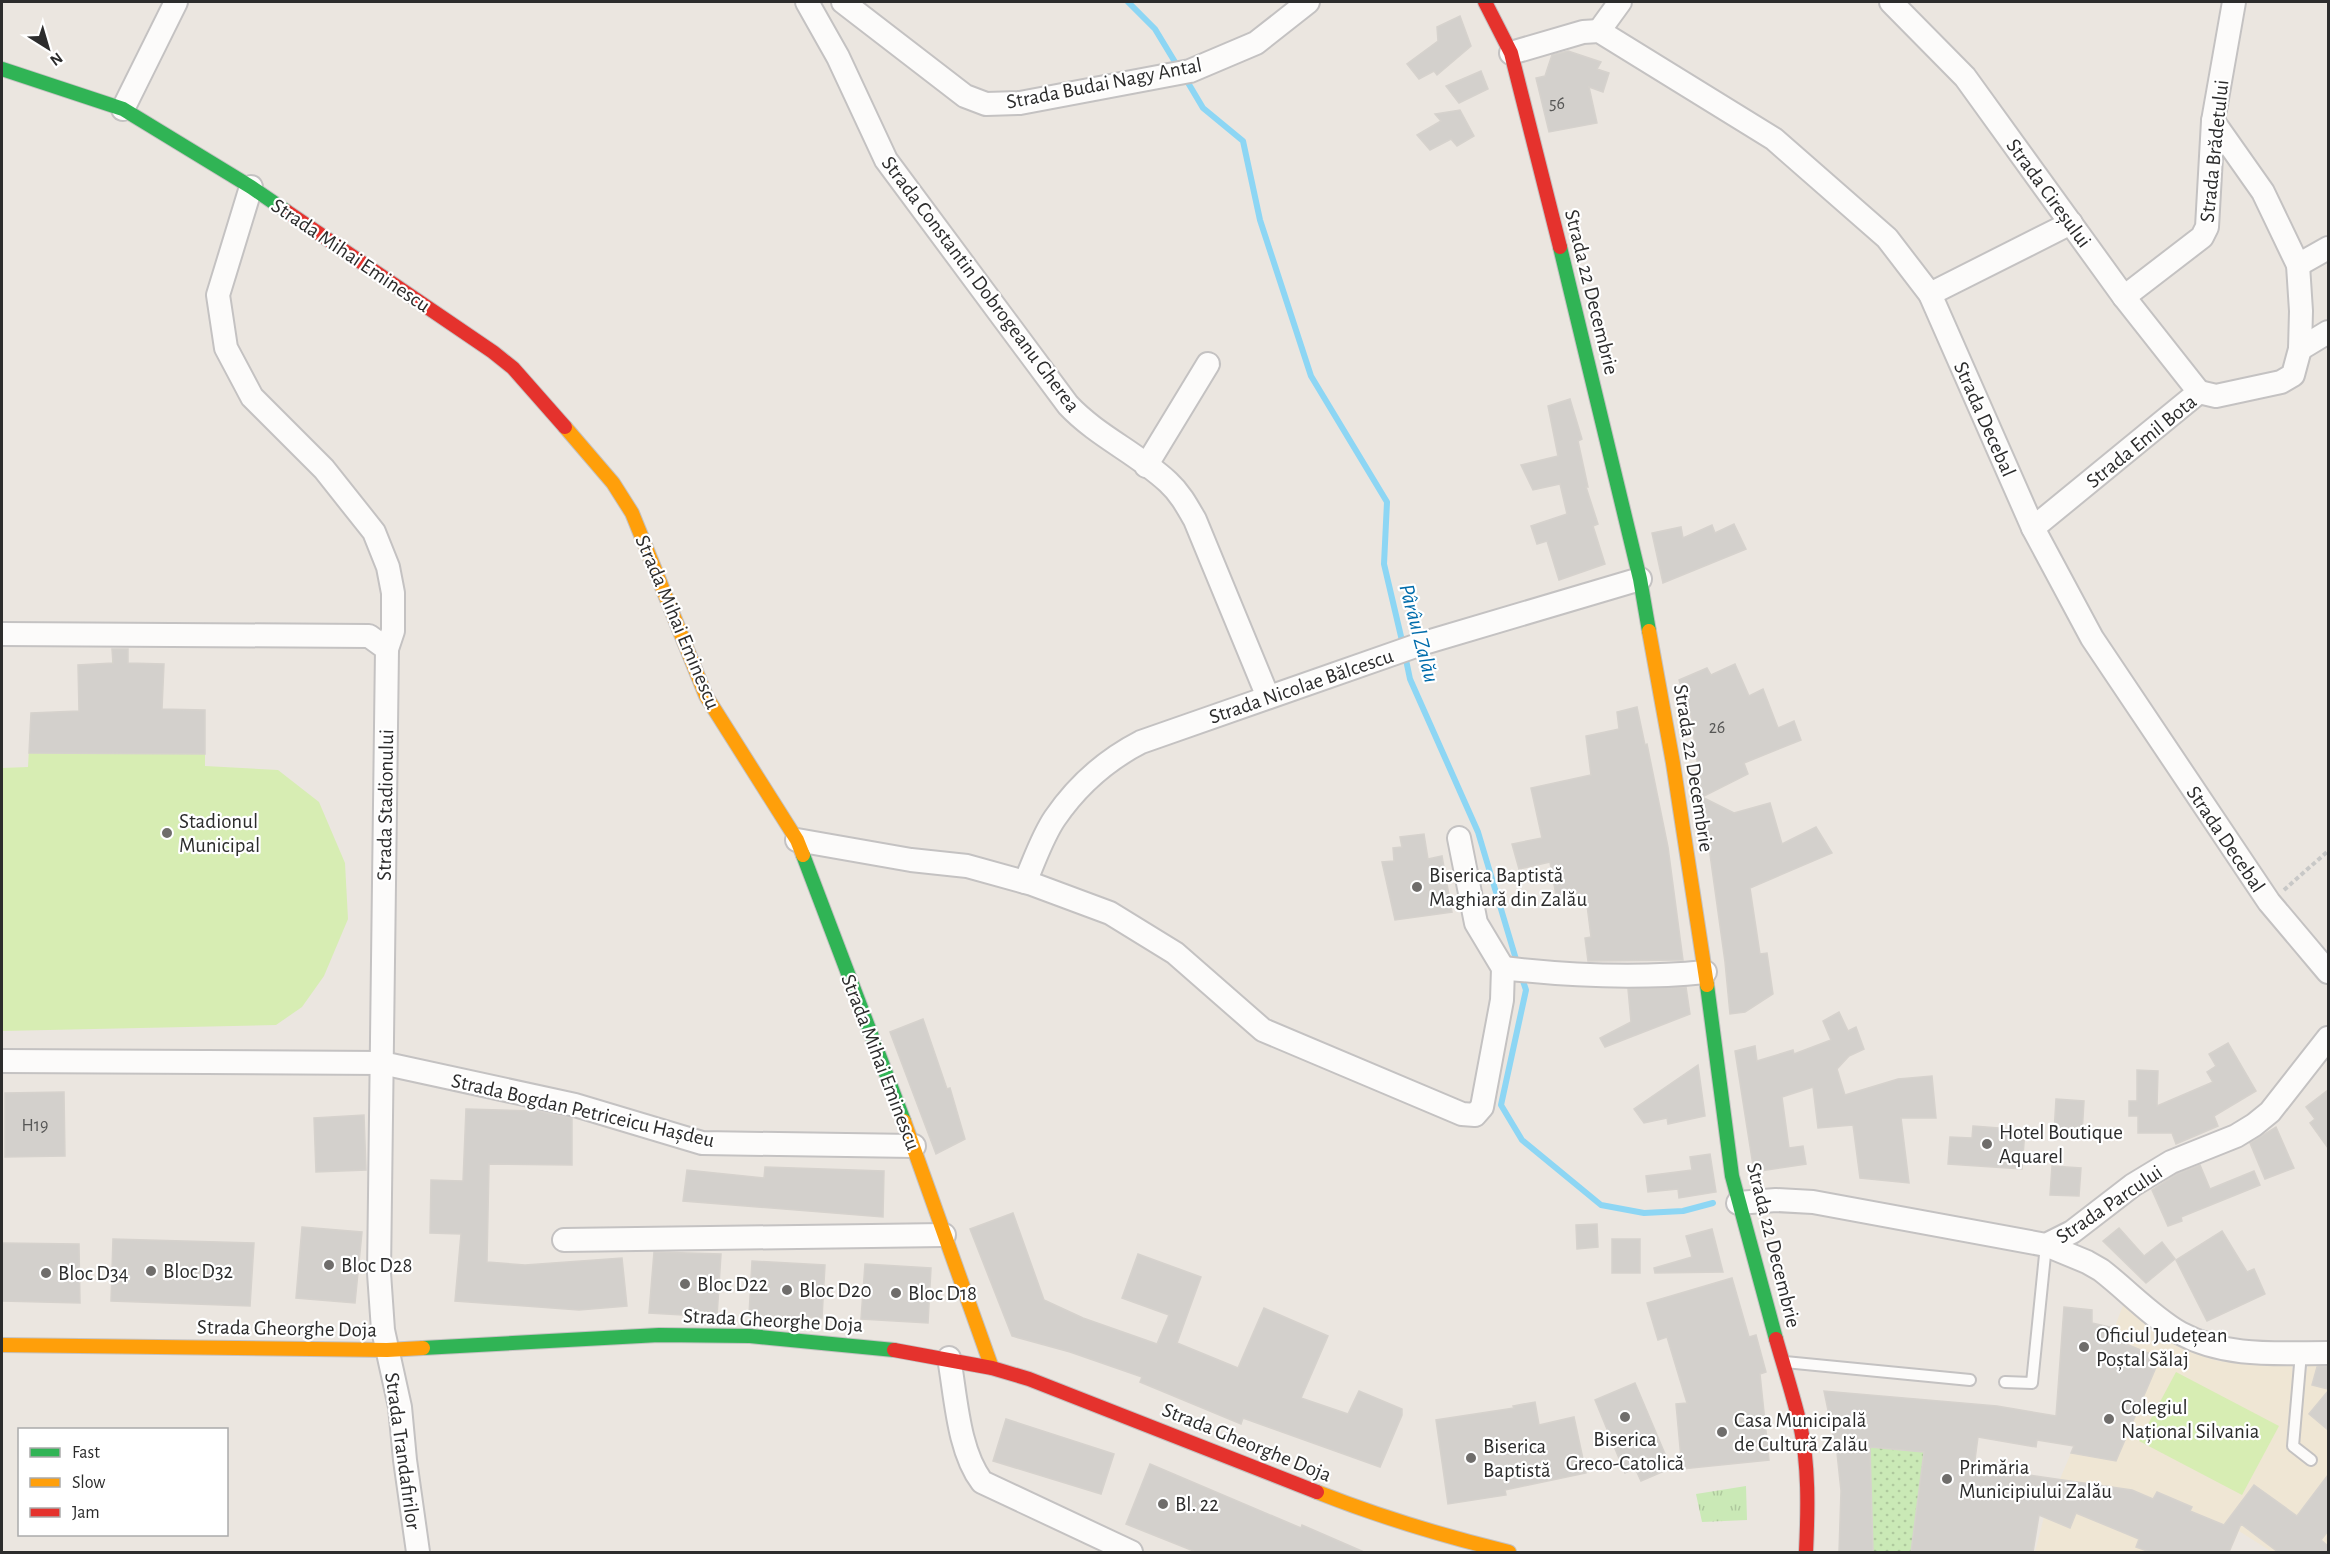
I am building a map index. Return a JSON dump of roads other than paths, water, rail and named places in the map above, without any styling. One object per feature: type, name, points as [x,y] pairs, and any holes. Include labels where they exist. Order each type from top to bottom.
[{"type":"main road","name":"Strada 22 Decembrie","points":[[1489,3],[1511,53],[1640,579],[1673,763],[1738,1203],[1800,1425],[1806,1468],[1808,1512],[1806,1552]]},
{"type":"main road","name":"Strada Mihai Eminescu","points":[[2,69],[123,108],[251,186],[513,368],[613,483],[632,513],[706,696],[796,840],[914,1146],[992,1368]]},
{"type":"main road","name":"Strada Gheorghe Doja","points":[[2,1345],[387,1350],[659,1335],[750,1336],[879,1347],[949,1358],[992,1368],[1084,1399],[1444,1545],[1509,1552]]},
{"type":"street","points":[[123,108],[176,2]]},
{"type":"street","name":"Strada Constantin Dobrogeanu Gherea","points":[[807,2],[838,57],[886,160],[1068,405],[1083,420],[1167,481],[1182,497],[1195,519],[1268,697]]},
{"type":"street","name":"Strada Budai Nagy Antal","points":[[843,2],[965,96],[986,104],[1020,103],[1190,71],[1256,43],[1308,2]]},
{"type":"street","points":[[1511,53],[1583,32],[1599,31],[1620,2]]},
{"type":"street","name":"Strada Cireșului","points":[[1891,2],[1965,77],[2124,297],[2199,392]]},
{"type":"street","name":"Strada Brădetului","points":[[2124,297],[2202,237],[2207,228],[2213,121],[2235,2]]},
{"type":"street","name":"Strada Decebal","points":[[1599,31],[1774,139],[1887,238],[1930,294],[2033,528],[2092,638],[2269,902],[2328,972]]},
{"type":"street","name":"Strada Emil Bota","points":[[2033,528],[2199,392],[2216,396],[2281,382],[2293,375],[2300,349],[2301,311],[2298,265],[2263,192],[2213,121]]},
{"type":"street","name":"Strada Stadionului","points":[[251,186],[218,295],[226,348],[252,397],[324,469],[374,532],[388,567],[393,593],[393,631],[387,649],[379,1274],[387,1350]]},
{"type":"street","points":[[1930,294],[2070,223]]},
{"type":"street","points":[[2298,265],[2328,248]]},
{"type":"street","points":[[2300,349],[2328,332]]},
{"type":"street","points":[[1146,466],[1208,364]]},
{"type":"street","name":"Strada Nicolae Bălcescu","points":[[1025,882],[1054,819],[1092,775],[1118,754],[1141,742],[1424,644],[1640,579]]},
{"type":"street","points":[[2,634],[369,636],[387,649]]},
{"type":"street","points":[[796,840],[911,860],[967,866],[1025,882],[1110,913],[1175,953],[1263,1030],[1462,1114],[1475,1115],[1482,1107],[1502,1000],[1503,968],[1476,923],[1459,838]]},
{"type":"street","points":[[1503,968],[1545,973],[1636,977],[1705,972]]},
{"type":"street","name":"Strada Parcului","points":[[1738,1203],[1776,1200],[1813,1202],[2046,1245],[2086,1223],[2133,1185],[2171,1162],[2236,1136],[2254,1125],[2270,1112],[2328,1038]]},
{"type":"street","name":"Strada Bogdan Petriceicu Hașdeu","points":[[2,1061],[382,1063],[575,1105],[702,1143],[914,1146]]},
{"type":"street","points":[[564,1240],[944,1235]]},
{"type":"street","points":[[2046,1245],[2101,1270],[2172,1327],[2203,1344],[2230,1351],[2256,1353],[2328,1353]]},
{"type":"street","name":"Strada Trandafirilor","points":[[387,1350],[400,1407],[418,1552]]},
{"type":"street","points":[[949,1358],[964,1446],[972,1469],[982,1482],[1131,1552]]},
{"type":"lane","points":[[2005,1382],[2032,1383],[2046,1245]]},
{"type":"lane","points":[[2301,1353],[2293,1446],[2311,1460]]},
{"type":"lane","points":[[1784,1362],[1970,1380]]},
{"type":"waterway","name":"Pârâul Zalău","points":[[1128,2],[1155,29],[1178,67]]},
{"type":"waterway","name":"Pârâul Zalău","points":[[1184,76],[1203,108],[1243,141],[1260,220],[1311,376],[1387,502],[1384,564],[1403,645]]},
{"type":"waterway","name":"Pârâul Zalău","points":[[1405,655],[1410,679],[1478,832],[1518,966]]},
{"type":"waterway","name":"Pârâul Zalău","points":[[1521,975],[1526,990],[1501,1105],[1522,1140],[1601,1205],[1644,1213],[1683,1211],[1713,1203]]},
{"type":"place","name":"Stadionul Municipal","points":[[167,833]]},
{"type":"place","name":"Biserica Baptistă Maghiară din Zalău","points":[[1417,887]]},
{"type":"place","name":"Hotel Boutique Aquarel","points":[[1987,1144]]},
{"type":"place","name":"Bloc D28","points":[[329,1265]]},
{"type":"place","name":"Bloc D32","points":[[151,1271]]},
{"type":"place","name":"Bloc D34","points":[[46,1273]]},
{"type":"place","name":"Bloc D22","points":[[685,1284]]},
{"type":"place","name":"Bloc D20","points":[[787,1290]]},
{"type":"place","name":"Bloc D18","points":[[896,1293]]},
{"type":"place","name":"Oficiul Județean Poștal Sălaj","points":[[2084,1347]]},
{"type":"place","name":"Biserica Greco-Catolică","points":[[1625,1417]]},
{"type":"place","name":"Colegiul Național Silvania","points":[[2109,1419]]},
{"type":"place","name":"Casa Municipală de Cultură Zalău","points":[[1722,1432]]},
{"type":"place","name":"Biserica Baptistă","points":[[1471,1458]]},
{"type":"place","name":"Primăria Municipiului Zalău","points":[[1947,1479]]},
{"type":"place","name":"Bl. 22","points":[[1163,1504]]}]
